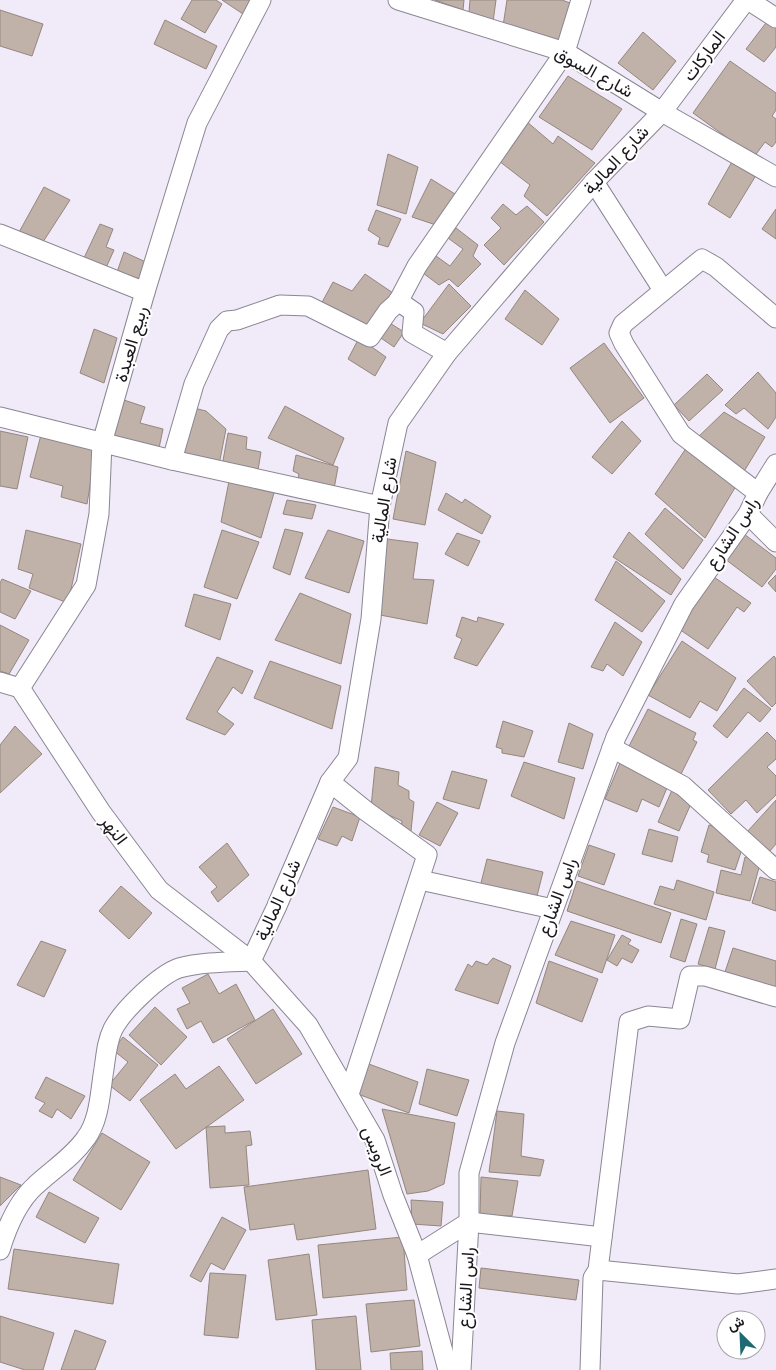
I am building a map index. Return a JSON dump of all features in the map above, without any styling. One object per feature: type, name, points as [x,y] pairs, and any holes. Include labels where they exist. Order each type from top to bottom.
[{"type":"street","name":"ربيع العبدة","points":[[20,688],[86,585],[99,514],[102,443],[145,292],[197,123],[261,0]]},
{"type":"street","name":"شارع السوق","points":[[398,0],[565,52],[662,112],[776,177]]},
{"type":"street","points":[[172,460],[194,384],[219,329],[227,320],[237,320],[280,305],[308,306],[370,337],[398,300],[417,266],[565,52],[580,0]]},
{"type":"street","points":[[747,0],[776,18]]},
{"type":"street","name":"الماركات","points":[[662,112],[747,0]]},
{"type":"street","name":"شارع المالية","points":[[251,961],[330,782],[348,758],[372,619],[380,506],[398,423],[447,353],[594,182],[662,112]]},
{"type":"street","points":[[594,182],[663,290]]},
{"type":"street","points":[[0,234],[145,292]]},
{"type":"street","points":[[758,493],[681,434],[624,344],[620,333],[623,324],[702,259],[716,267],[776,318]]},
{"type":"street","points":[[398,300],[414,312],[412,333],[447,353]]},
{"type":"street","points":[[0,417],[172,460],[380,506]]},
{"type":"street","name":"راس الشارع","points":[[462,1370],[470,1173],[505,1043],[612,748],[684,604],[748,514],[758,493],[776,464]]},
{"type":"street","points":[[748,514],[776,542]]},
{"type":"street","points":[[0,682],[20,688]]},
{"type":"street","name":"النهر","points":[[20,688],[101,812],[160,890],[251,961]]},
{"type":"street","points":[[612,748],[683,786],[776,870]]},
{"type":"street","points":[[330,782],[366,811],[427,855],[349,1094]]},
{"type":"street","points":[[420,880],[553,909]]},
{"type":"street","points":[[0,1250],[16,1211],[34,1186],[73,1154],[87,1137],[97,1116],[107,1046],[112,1030],[121,1015],[160,978],[178,969],[197,964],[251,961]]},
{"type":"street","name":"الرويس","points":[[251,961],[308,1025],[376,1140],[394,1195],[417,1255],[448,1370]]},
{"type":"street","points":[[590,1370],[593,1278],[598,1270],[629,1022],[648,1016],[680,1019],[690,976],[704,976],[776,997]]},
{"type":"street","points":[[417,1255],[469,1222],[602,1237]]},
{"type":"street","points":[[598,1270],[738,1284],[776,1278]]},
{"type":"building","points":[[192,0],[216,0],[222,4],[205,33],[181,19]]},
{"type":"building","points":[[222,0],[252,0],[243,14]]},
{"type":"building","points":[[435,0],[464,0],[463,10]]},
{"type":"building","points":[[470,0],[496,0],[493,22],[469,12]]},
{"type":"building","points":[[507,0],[562,0],[570,3],[558,44],[503,26]]},
{"type":"building","points":[[0,10],[43,24],[32,56],[0,46]]},
{"type":"building","points":[[769,19],[776,24],[776,47],[764,62],[746,49]]},
{"type":"building","points":[[165,20],[217,46],[206,69],[154,44]]},
{"type":"building","points":[[643,32],[676,61],[653,90],[618,63]]},
{"type":"building","points":[[730,61],[776,93],[776,110],[772,116],[776,119],[776,142],[772,147],[765,142],[754,157],[693,113]]},
{"type":"building","points":[[568,76],[622,109],[592,150],[539,117]]},
{"type":"building","points":[[526,121],[553,144],[558,136],[595,163],[547,216],[524,196],[530,185],[499,161]]},
{"type":"building","points":[[388,154],[418,167],[406,214],[377,205]]},
{"type":"building","points":[[733,160],[755,177],[730,218],[708,204]]},
{"type":"building","points":[[431,179],[455,194],[436,225],[412,217]]},
{"type":"building","points":[[44,187],[70,200],[41,245],[18,234]]},
{"type":"building","points":[[503,204],[516,215],[527,206],[544,222],[504,265],[484,245],[501,228],[491,218]]},
{"type":"building","points":[[776,209],[776,239],[762,229]]},
{"type":"building","points":[[376,210],[401,219],[388,247],[378,244],[380,238],[368,230]]},
{"type":"building","points":[[100,224],[113,229],[106,247],[114,250],[105,270],[83,260]]},
{"type":"building","points":[[456,228],[478,245],[473,256],[481,264],[458,287],[449,279],[439,285],[423,273],[436,256],[450,266],[463,249],[448,238]]},
{"type":"building","points":[[124,252],[148,263],[140,279],[117,272]]},
{"type":"building","points":[[365,274],[393,293],[367,327],[319,308],[333,282],[352,291]]},
{"type":"building","points":[[449,284],[471,306],[443,334],[420,323]]},
{"type":"building","points":[[525,290],[559,319],[542,345],[505,319]]},
{"type":"building","points":[[385,320],[404,332],[394,347],[378,336]]},
{"type":"building","points":[[94,329],[117,338],[104,383],[80,373]]},
{"type":"building","points":[[359,338],[386,357],[375,376],[348,359]]},
{"type":"building","points":[[604,343],[644,398],[610,423],[570,368]]},
{"type":"building","points":[[758,372],[776,393],[776,417],[768,429],[744,408],[736,414],[725,405]]},
{"type":"building","points":[[707,374],[723,390],[689,421],[674,405]]},
{"type":"building","points":[[121,399],[145,407],[140,423],[163,429],[158,453],[112,440]]},
{"type":"building","points":[[285,406],[344,438],[333,465],[268,438]]},
{"type":"building","points":[[194,408],[206,411],[226,429],[219,465],[181,456]]},
{"type":"building","points":[[724,412],[765,437],[743,473],[696,439]]},
{"type":"building","points":[[622,421],[641,441],[612,474],[592,457]]},
{"type":"building","points":[[0,431],[28,437],[17,489],[0,486]]},
{"type":"building","points":[[42,431],[97,443],[87,504],[61,497],[63,486],[30,477]]},
{"type":"building","points":[[228,433],[247,437],[246,449],[261,452],[257,476],[222,466]]},
{"type":"building","points":[[689,444],[739,481],[705,538],[655,494]]},
{"type":"building","points":[[406,451],[436,462],[425,525],[393,519]]},
{"type":"building","points":[[296,455],[338,467],[334,489],[297,482],[299,474],[293,471]]},
{"type":"building","points":[[230,476],[276,486],[261,538],[221,522]]},
{"type":"building","points":[[446,493],[462,503],[465,499],[491,516],[482,534],[438,510]]},
{"type":"building","points":[[287,500],[316,505],[312,519],[283,514]]},
{"type":"building","points":[[665,508],[703,540],[683,569],[645,534]]},
{"type":"building","points":[[285,529],[303,533],[290,575],[273,568]]},
{"type":"building","points":[[26,530],[81,544],[68,603],[29,588],[33,574],[18,569]]},
{"type":"building","points":[[222,530],[259,542],[237,599],[204,587]]},
{"type":"building","points":[[328,530],[364,541],[349,593],[305,578]]},
{"type":"building","points":[[629,532],[681,579],[671,595],[613,557]]},
{"type":"building","points":[[457,533],[480,541],[468,566],[445,554]]},
{"type":"building","points":[[744,534],[776,558],[776,569],[762,587],[725,559]]},
{"type":"building","points":[[387,539],[418,543],[413,579],[434,580],[427,624],[380,615]]},
{"type":"building","points":[[616,561],[665,601],[642,632],[595,600]]},
{"type":"building","points":[[776,575],[776,592],[768,583]]},
{"type":"building","points":[[714,577],[751,603],[744,612],[737,607],[708,649],[679,629]]},
{"type":"building","points":[[2,579],[31,591],[15,619],[0,612],[0,583]]},
{"type":"building","points":[[300,593],[351,614],[341,664],[275,640]]},
{"type":"building","points":[[194,594],[231,604],[220,640],[185,626]]},
{"type":"building","points":[[462,617],[477,622],[478,617],[504,624],[477,666],[454,658],[462,639],[456,636]]},
{"type":"building","points":[[615,622],[642,642],[623,676],[607,664],[603,671],[591,667]]},
{"type":"building","points":[[0,625],[29,640],[9,674],[0,671]]},
{"type":"building","points":[[682,641],[736,678],[717,711],[700,701],[690,718],[648,695]]},
{"type":"building","points":[[774,656],[776,659],[776,703],[772,707],[747,681]]},
{"type":"building","points":[[217,657],[253,671],[242,694],[233,687],[217,712],[234,724],[225,735],[186,719]]},
{"type":"building","points":[[270,661],[341,686],[332,729],[254,698]]},
{"type":"building","points":[[744,688],[771,709],[760,722],[748,712],[727,738],[713,726]]},
{"type":"building","points":[[648,709],[696,733],[693,740],[697,742],[681,774],[628,748]]},
{"type":"building","points":[[503,721],[533,731],[524,757],[502,753],[502,749],[496,747]]},
{"type":"building","points":[[569,723],[593,734],[583,769],[558,762]]},
{"type":"building","points":[[15,726],[42,754],[0,793],[0,745]]},
{"type":"building","points":[[767,732],[776,741],[776,759],[767,767],[776,776],[776,795],[757,813],[746,800],[731,814],[708,790]]},
{"type":"building","points":[[524,762],[575,778],[564,819],[511,796]]},
{"type":"building","points":[[620,763],[669,783],[659,807],[642,799],[637,812],[605,799]]},
{"type":"building","points":[[375,767],[399,772],[398,785],[409,791],[409,799],[414,802],[411,831],[401,830],[402,821],[371,807]]},
{"type":"building","points":[[452,771],[487,780],[479,809],[443,799]]},
{"type":"building","points":[[672,790],[693,799],[679,831],[658,822]]},
{"type":"building","points":[[776,800],[776,844],[769,852],[747,832]]},
{"type":"building","points":[[437,802],[458,813],[440,846],[419,835]]},
{"type":"building","points":[[333,807],[360,817],[352,841],[342,836],[337,846],[318,839]]},
{"type":"building","points":[[709,825],[732,832],[729,842],[743,846],[735,870],[707,862],[709,855],[701,852]]},
{"type":"building","points":[[649,829],[678,837],[672,862],[642,854]]},
{"type":"building","points":[[227,843],[249,875],[218,902],[211,892],[217,887],[199,867]]},
{"type":"building","points":[[589,845],[615,854],[604,885],[578,876]]},
{"type":"building","points":[[745,857],[761,860],[750,901],[716,893],[721,870],[741,875]]},
{"type":"building","points":[[487,859],[543,872],[536,900],[480,887]]},
{"type":"building","points":[[760,877],[776,882],[776,911],[752,903]]},
{"type":"building","points":[[677,880],[714,892],[706,920],[654,904],[660,886],[674,890]]},
{"type":"building","points":[[577,881],[671,913],[661,943],[567,911]]},
{"type":"building","points":[[121,886],[152,913],[129,939],[99,911]]},
{"type":"building","points":[[681,919],[697,924],[685,962],[670,957]]},
{"type":"building","points":[[571,921],[615,935],[602,973],[555,955]]},
{"type":"building","points":[[709,927],[725,931],[715,969],[698,964]]},
{"type":"building","points":[[622,935],[631,940],[628,944],[639,950],[632,963],[622,958],[617,966],[607,960]]},
{"type":"building","points":[[41,941],[66,950],[44,997],[17,985]]},
{"type":"building","points":[[733,948],[776,961],[776,989],[724,975]]},
{"type":"building","points":[[493,958],[511,966],[498,1004],[455,990],[468,964],[472,967],[476,961],[487,965]]},
{"type":"building","points":[[549,961],[598,979],[582,1022],[536,1003]]},
{"type":"building","points":[[208,974],[219,994],[236,984],[255,1020],[213,1043],[201,1021],[187,1029],[177,1009],[190,1003],[182,988]]},
{"type":"building","points":[[155,1007],[187,1037],[161,1065],[129,1035]]},
{"type":"building","points":[[273,1009],[302,1054],[256,1084],[227,1039]]},
{"type":"building","points":[[123,1037],[158,1065],[130,1101],[109,1085],[128,1062],[113,1050]]},
{"type":"building","points":[[366,1063],[418,1082],[409,1113],[355,1093]]},
{"type":"building","points":[[219,1066],[244,1100],[176,1149],[140,1100],[175,1074],[186,1089]]},
{"type":"building","points":[[427,1069],[469,1080],[457,1116],[419,1104]]},
{"type":"building","points":[[46,1077],[85,1096],[71,1119],[57,1109],[52,1118],[39,1111],[45,1103],[35,1098]]},
{"type":"building","points":[[382,1109],[455,1123],[444,1184],[428,1191],[407,1194]]},
{"type":"building","points":[[497,1111],[524,1114],[521,1156],[544,1160],[540,1176],[489,1172]]},
{"type":"building","points":[[225,1126],[225,1133],[250,1131],[252,1145],[246,1146],[249,1185],[210,1188],[206,1127]]},
{"type":"building","points":[[102,1133],[150,1162],[121,1210],[73,1180]]},
{"type":"building","points":[[368,1170],[376,1229],[297,1240],[294,1224],[250,1230],[244,1187]]},
{"type":"building","points":[[0,1177],[21,1185],[0,1206]]},
{"type":"building","points":[[481,1177],[518,1181],[512,1216],[480,1215]]},
{"type":"building","points":[[49,1192],[99,1218],[85,1243],[36,1217]]},
{"type":"building","points":[[411,1200],[443,1202],[441,1226],[412,1224]]},
{"type":"building","points":[[222,1217],[246,1230],[224,1270],[211,1263],[201,1282],[190,1276]]},
{"type":"building","points":[[403,1237],[407,1290],[323,1298],[318,1245]]},
{"type":"building","points":[[14,1249],[119,1264],[113,1304],[8,1289]]},
{"type":"building","points":[[309,1254],[317,1315],[276,1320],[268,1260]]},
{"type":"building","points":[[481,1268],[579,1280],[576,1300],[479,1288]]},
{"type":"building","points":[[210,1273],[246,1275],[238,1338],[204,1335]]},
{"type":"building","points":[[414,1300],[420,1346],[371,1352],[366,1304]]},
{"type":"building","points":[[0,1316],[54,1333],[43,1370],[25,1370],[0,1362]]},
{"type":"building","points":[[356,1316],[361,1370],[316,1370],[312,1320]]},
{"type":"building","points":[[75,1330],[106,1341],[95,1370],[61,1370]]},
{"type":"building","points":[[422,1351],[423,1370],[391,1370],[390,1353]]}]
